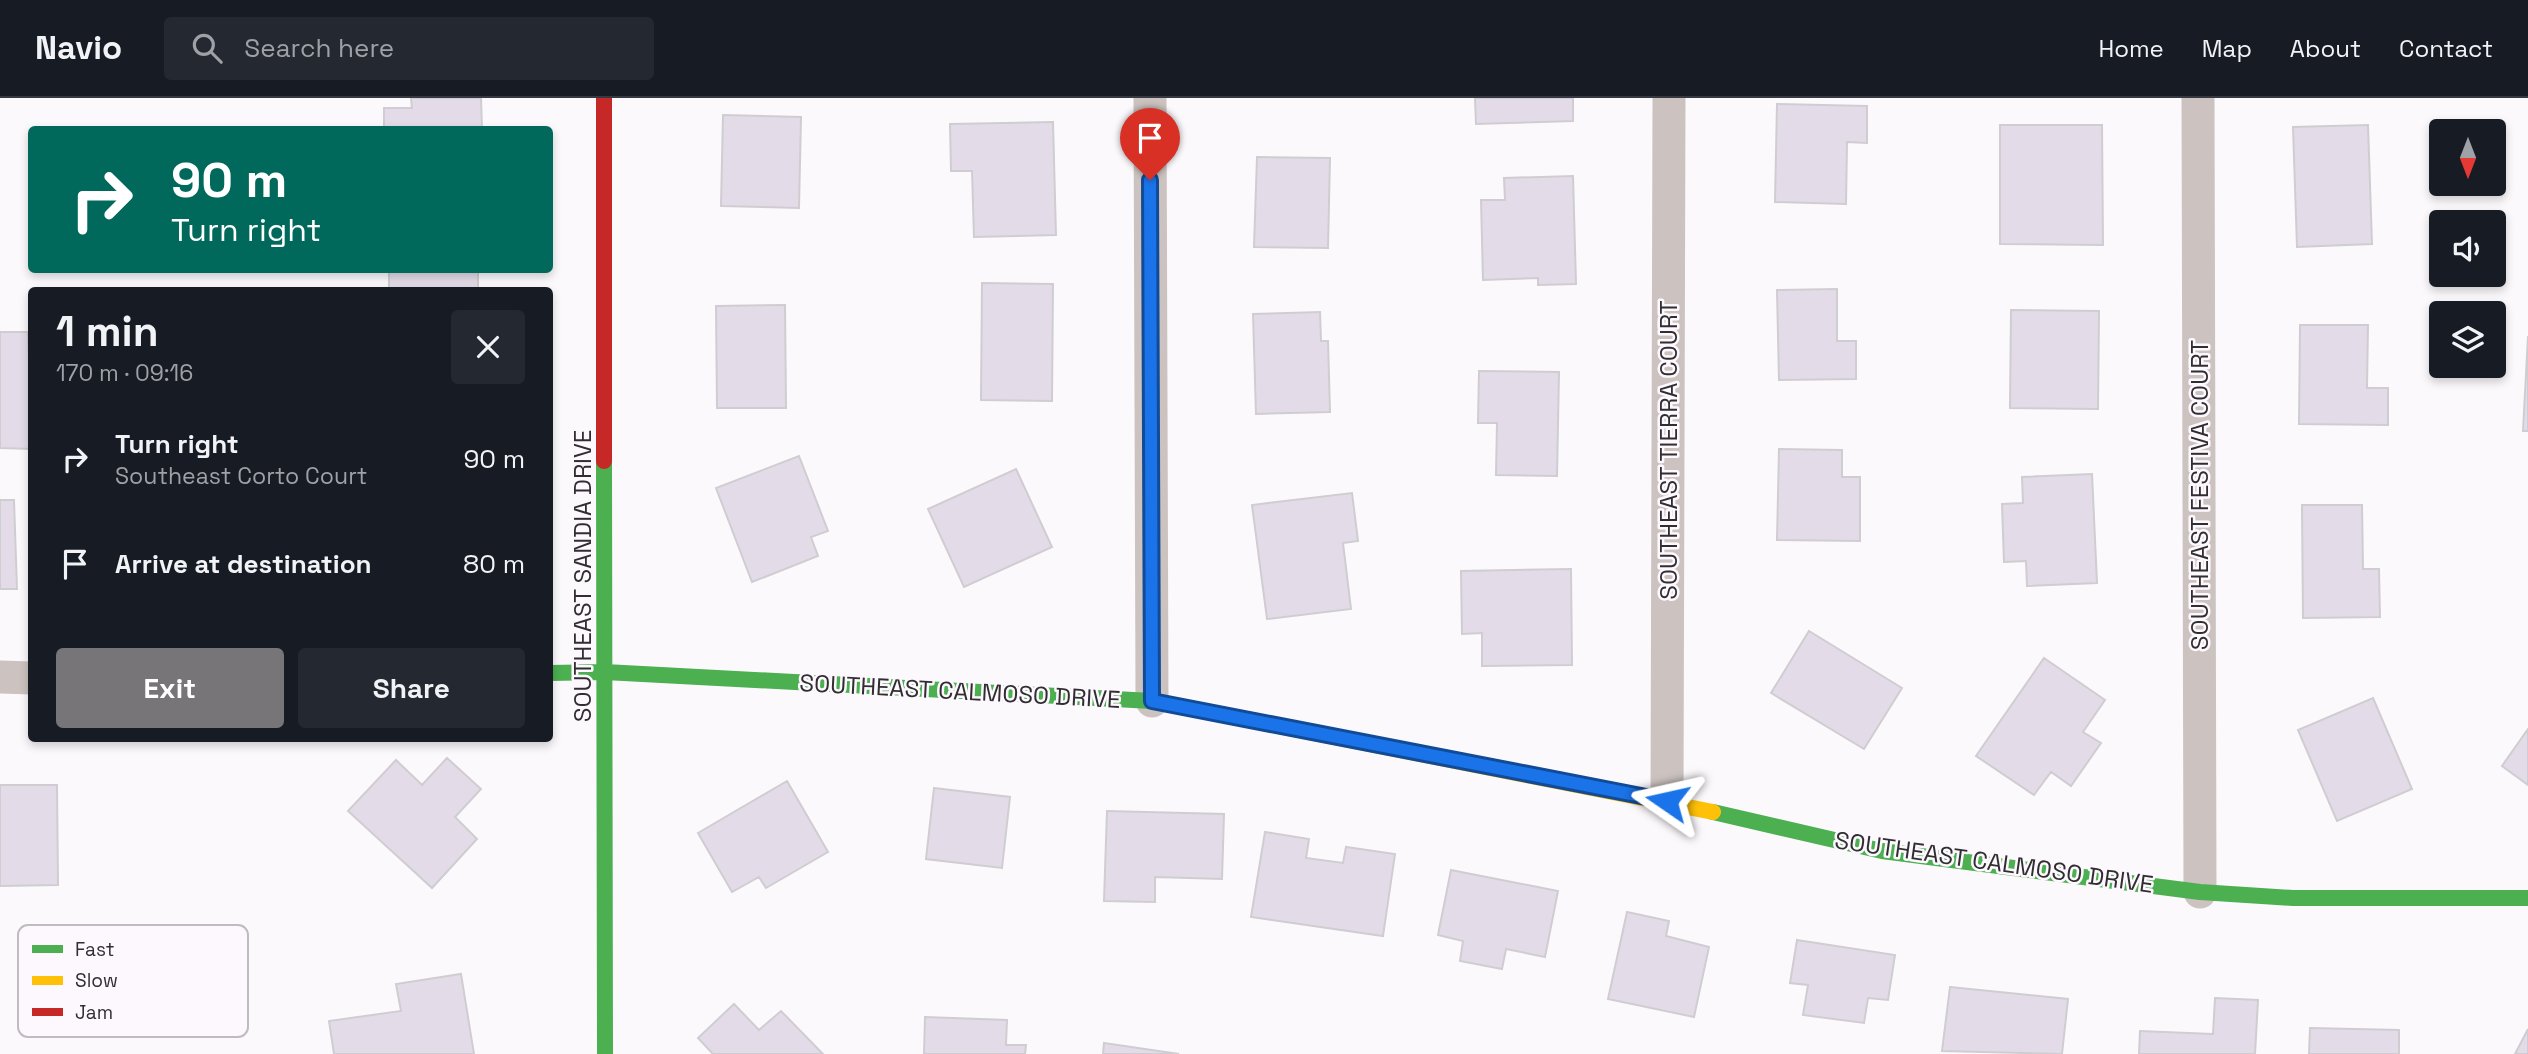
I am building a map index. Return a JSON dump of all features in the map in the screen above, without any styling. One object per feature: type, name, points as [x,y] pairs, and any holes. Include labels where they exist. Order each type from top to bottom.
[{"type":"street","name":"SOUTHEAST SANDIA DRIVE","points":[[604,98],[605,1054]]},
{"type":"street","points":[[1150,98],[1152,701]]},
{"type":"street","name":"SOUTHEAST TIERRA COURT","points":[[1667,801],[1669,98]]},
{"type":"street","name":"SOUTHEAST FESTIVA COURT","points":[[2198,98],[2200,892]]},
{"type":"street","name":"SOUTHEAST CALMOSO DRIVE","points":[[553,673],[605,672],[1152,701],[1667,801],[1882,852],[2200,892],[2293,898],[2528,898]]},
{"type":"street","points":[[0,677],[28,678]]},
{"type":"building","points":[[411,98],[481,98],[482,126],[384,126],[384,108],[412,108]]},
{"type":"building","points":[[1475,98],[1573,98],[1573,121],[1476,124]]},
{"type":"building","points":[[1777,104],[1867,106],[1867,143],[1847,142],[1846,204],[1775,202]]},
{"type":"building","points":[[723,115],[801,117],[799,208],[721,206]]},
{"type":"building","points":[[1053,122],[1056,235],[974,237],[972,171],[951,171],[950,124]]},
{"type":"building","points":[[2000,125],[2102,125],[2103,245],[2000,244]]},
{"type":"building","points":[[2368,125],[2372,244],[2297,247],[2293,127]]},
{"type":"building","points":[[1257,157],[1330,158],[1328,248],[1254,247]]},
{"type":"building","points":[[1573,176],[1576,284],[1538,285],[1538,278],[1483,280],[1481,200],[1505,200],[1504,178]]},
{"type":"building","points":[[389,273],[478,273],[478,287],[389,287]]},
{"type":"building","points":[[982,283],[1053,284],[1052,401],[981,400]]},
{"type":"building","points":[[1837,289],[1837,341],[1856,341],[1856,379],[1779,380],[1777,290]]},
{"type":"building","points":[[785,305],[786,408],[717,408],[716,306]]},
{"type":"building","points":[[2011,310],[2099,311],[2098,409],[2010,408]]},
{"type":"building","points":[[1320,312],[1321,341],[1328,341],[1330,412],[1256,414],[1253,314]]},
{"type":"building","points":[[2300,325],[2368,325],[2367,388],[2388,388],[2388,425],[2299,424]]},
{"type":"building","points":[[0,332],[28,332],[28,449],[0,448]]},
{"type":"building","points":[[2528,336],[2528,431],[2523,431]]},
{"type":"building","points":[[1479,371],[1559,372],[1557,476],[1496,475],[1497,423],[1478,423]]},
{"type":"building","points":[[1779,449],[1842,450],[1842,477],[1860,477],[1860,541],[1777,540]]},
{"type":"building","points":[[799,456],[828,531],[811,537],[818,556],[752,582],[716,488]]},
{"type":"building","points":[[1016,469],[1052,547],[964,587],[928,509]]},
{"type":"building","points":[[2092,474],[2097,583],[2027,586],[2026,561],[2004,562],[2002,504],[2023,503],[2022,477]]},
{"type":"building","points":[[1352,493],[1358,541],[1343,543],[1351,609],[1267,619],[1252,505]]},
{"type":"building","points":[[0,500],[14,500],[17,589],[0,589]]},
{"type":"building","points":[[2302,505],[2362,505],[2363,569],[2379,569],[2380,617],[2303,618]]},
{"type":"building","points":[[1571,569],[1572,665],[1482,666],[1482,633],[1462,634],[1461,571]]},
{"type":"building","points":[[1809,631],[1902,688],[1864,749],[1771,693]]},
{"type":"building","points":[[2044,658],[2105,700],[2083,732],[2101,743],[2071,786],[2051,772],[2034,795],[1976,756]]},
{"type":"building","points":[[2373,698],[2412,789],[2337,821],[2298,730]]},
{"type":"building","points":[[2528,729],[2528,785],[2502,766]]},
{"type":"building","points":[[447,758],[481,789],[455,817],[477,839],[432,888],[348,811],[396,760],[422,785]]},
{"type":"building","points":[[787,781],[828,852],[766,888],[759,877],[732,892],[698,833]]},
{"type":"building","points":[[0,785],[57,785],[58,885],[0,886]]},
{"type":"building","points":[[934,788],[1010,797],[1002,868],[926,859]]},
{"type":"building","points":[[1107,811],[1224,814],[1222,879],[1155,877],[1155,902],[1104,901]]},
{"type":"building","points":[[1265,832],[1309,839],[1306,858],[1343,863],[1346,847],[1395,854],[1383,936],[1251,917]]},
{"type":"building","points":[[1451,870],[1558,891],[1545,957],[1506,949],[1502,969],[1460,961],[1463,941],[1438,935]]},
{"type":"building","points":[[1627,912],[1669,921],[1666,936],[1709,947],[1694,1017],[1608,999]]},
{"type":"building","points":[[1797,940],[1895,955],[1888,1000],[1868,998],[1864,1023],[1803,1015],[1808,985],[1790,983]]},
{"type":"building","points":[[461,974],[474,1054],[334,1054],[329,1021],[401,1011],[396,984]]},
{"type":"building","points":[[1950,987],[2068,999],[2062,1054],[1942,1051]]},
{"type":"building","points":[[2215,998],[2258,1000],[2255,1054],[2139,1054],[2140,1031],[2213,1034]]},
{"type":"building","points":[[734,1004],[759,1030],[781,1011],[823,1054],[713,1054],[698,1038]]},
{"type":"building","points":[[925,1017],[1007,1020],[1006,1045],[1026,1045],[1025,1054],[924,1054]]},
{"type":"building","points":[[2310,1028],[2399,1030],[2399,1054],[2309,1054]]},
{"type":"building","points":[[2528,1029],[2528,1054],[2515,1054]]},
{"type":"building","points":[[1104,1043],[1179,1054],[1103,1054]]},
{"type":"traffic: fast","points":[[604,461],[605,1054]]},
{"type":"traffic: fast","points":[[553,673],[605,672],[1152,701],[1248,720]]},
{"type":"traffic: fast","points":[[1713,812],[1882,851],[2200,892],[2293,898],[2528,898]]},
{"type":"traffic: slow","points":[[1248,720],[1713,812]]},
{"type":"traffic: jam","points":[[604,98],[604,461]]},
{"type":"route","points":[[1150,180],[1152,701],[1667,801]]}]
